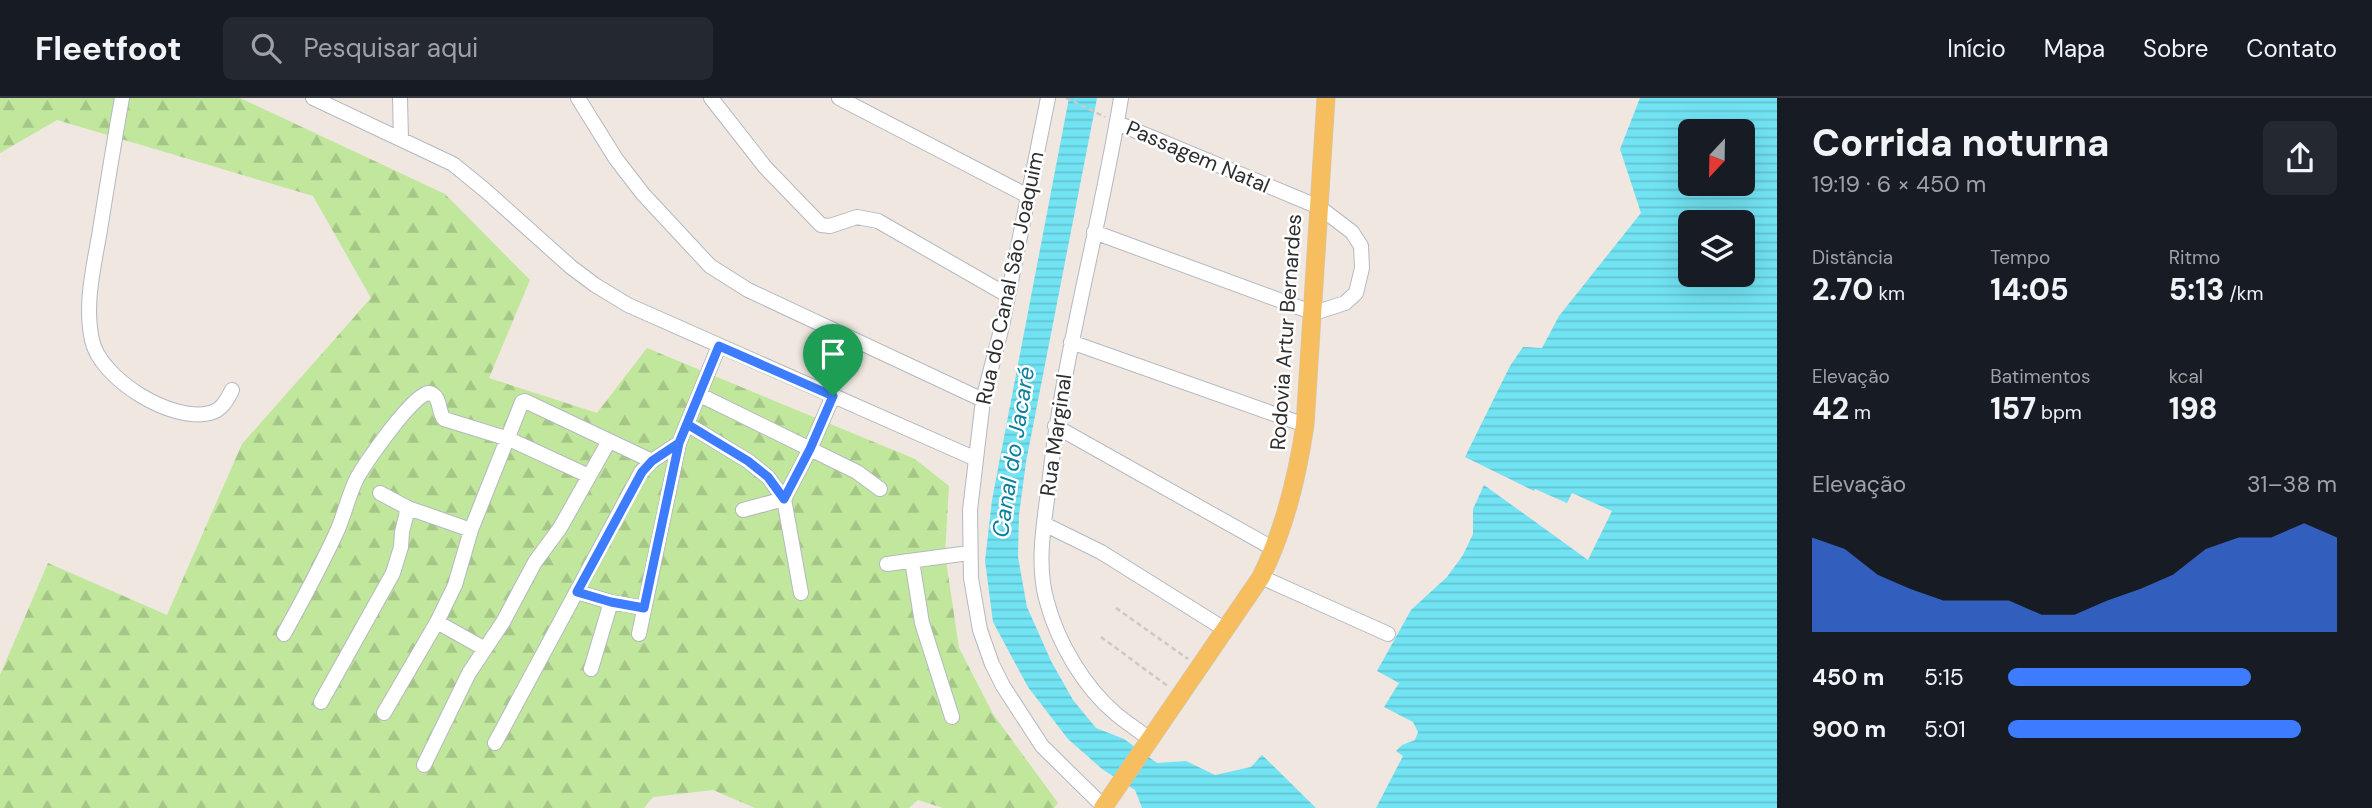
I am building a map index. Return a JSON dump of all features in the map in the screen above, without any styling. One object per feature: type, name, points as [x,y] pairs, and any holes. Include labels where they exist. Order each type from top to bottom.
[{"type":"main road","name":"Rodovia Artur Bernardes","points":[[1106,803],[1226,630],[1275,549],[1299,464],[1305,425],[1314,313],[1325,98]]},
{"type":"street","points":[[121,98],[88,300],[92,342],[110,373],[152,402],[176,412],[211,413],[224,405],[232,390]]},
{"type":"street","points":[[313,98],[453,164],[595,285],[628,305],[976,459]]},
{"type":"street","points":[[400,98],[401,139]]},
{"type":"street","points":[[578,98],[616,159],[643,194],[710,266],[748,290],[983,400]]},
{"type":"street","points":[[711,98],[765,167],[821,225],[830,226],[857,218],[878,221],[1007,295]]},
{"type":"street","points":[[839,98],[1028,196]]},
{"type":"street","name":"Rua do Canal São Joaquim","points":[[1048,98],[1002,326],[983,400],[970,510],[969,553],[975,611],[992,664],[1003,686],[1042,746],[1106,803]]},
{"type":"street","name":"Rua Marginal","points":[[1121,98],[1114,121],[1055,426],[1042,542],[1043,579],[1047,602],[1064,645],[1080,673],[1114,713],[1148,743]]},
{"type":"street","name":"Passagem Natal","points":[[1114,121],[1319,207],[1352,232],[1361,246],[1362,268],[1356,293],[1345,303],[1314,313]]},
{"type":"street","points":[[1094,232],[1314,313]]},
{"type":"street","points":[[1071,342],[1305,425]]},
{"type":"street","points":[[639,634],[679,443],[719,346]]},
{"type":"street","points":[[284,634],[319,569],[357,478],[390,431],[420,396],[429,393],[438,400],[444,419],[509,439],[589,476]]},
{"type":"street","points":[[700,395],[857,472],[880,489]]},
{"type":"street","points":[[743,510],[784,499],[833,396]]},
{"type":"street","points":[[384,713],[437,622],[455,585],[471,530],[522,402],[525,401],[652,461]]},
{"type":"street","points":[[687,424],[748,461],[768,477],[784,499],[801,593]]},
{"type":"street","points":[[1055,426],[1275,549]]},
{"type":"street","points":[[424,765],[469,674],[503,622],[535,562],[560,528],[609,441]]},
{"type":"street","points":[[495,743],[642,472],[652,461],[679,443]]},
{"type":"street","points":[[380,493],[408,508],[471,530]]},
{"type":"street","points":[[321,702],[394,573],[408,508]]},
{"type":"street","points":[[1044,524],[1101,552],[1226,630]]},
{"type":"street","points":[[887,564],[969,553]]},
{"type":"street","points":[[912,561],[922,623],[952,717]]},
{"type":"street","points":[[1261,576],[1388,634]]},
{"type":"street","points":[[577,592],[644,608]]},
{"type":"street","points":[[591,669],[611,602]]},
{"type":"street","points":[[437,622],[485,649]]},
{"type":"path","name":"Passagem Natal","points":[[1066,98],[1114,121]]},
{"type":"path","points":[[1116,608],[1200,667]]},
{"type":"path","points":[[1101,637],[1180,695]]},
{"type":"green space","points":[[0,98],[240,98],[445,194],[530,280],[489,378],[597,413],[647,348],[915,459],[949,486],[945,554],[959,648],[993,714],[1058,803],[1054,808],[943,808],[918,800],[909,808],[755,808],[713,790],[653,797],[644,808],[0,808],[0,675],[48,563],[167,615],[242,444],[371,298],[313,196],[57,120],[0,153]]},
{"type":"water","name":"Canal do Jacaré","points":[[1069,98],[1097,98],[1026,462],[1019,515],[1018,557],[1027,607],[1051,661],[1073,700],[1096,728],[1124,739],[1157,763],[1186,761],[1215,775],[1251,767],[1262,755],[1316,808],[1142,808],[1135,790],[1102,769],[1068,739],[1028,687],[993,622],[985,561],[992,500]]},
{"type":"water","points":[[1640,98],[1777,98],[1777,808],[1376,808],[1403,756],[1396,751],[1402,745],[1415,740],[1418,732],[1413,722],[1384,707],[1399,683],[1377,671],[1411,610],[1447,577],[1463,555],[1473,534],[1473,509],[1484,485],[1588,560],[1612,511],[1572,493],[1567,503],[1535,489],[1534,491],[1465,457],[1510,366],[1523,347],[1542,348],[1559,316],[1641,213],[1620,149]]},
{"type":"route","points":[[833,396],[719,346],[679,443],[644,608],[577,592],[642,472],[652,461],[679,443],[687,424],[748,461],[768,477],[784,499],[833,396]]}]
